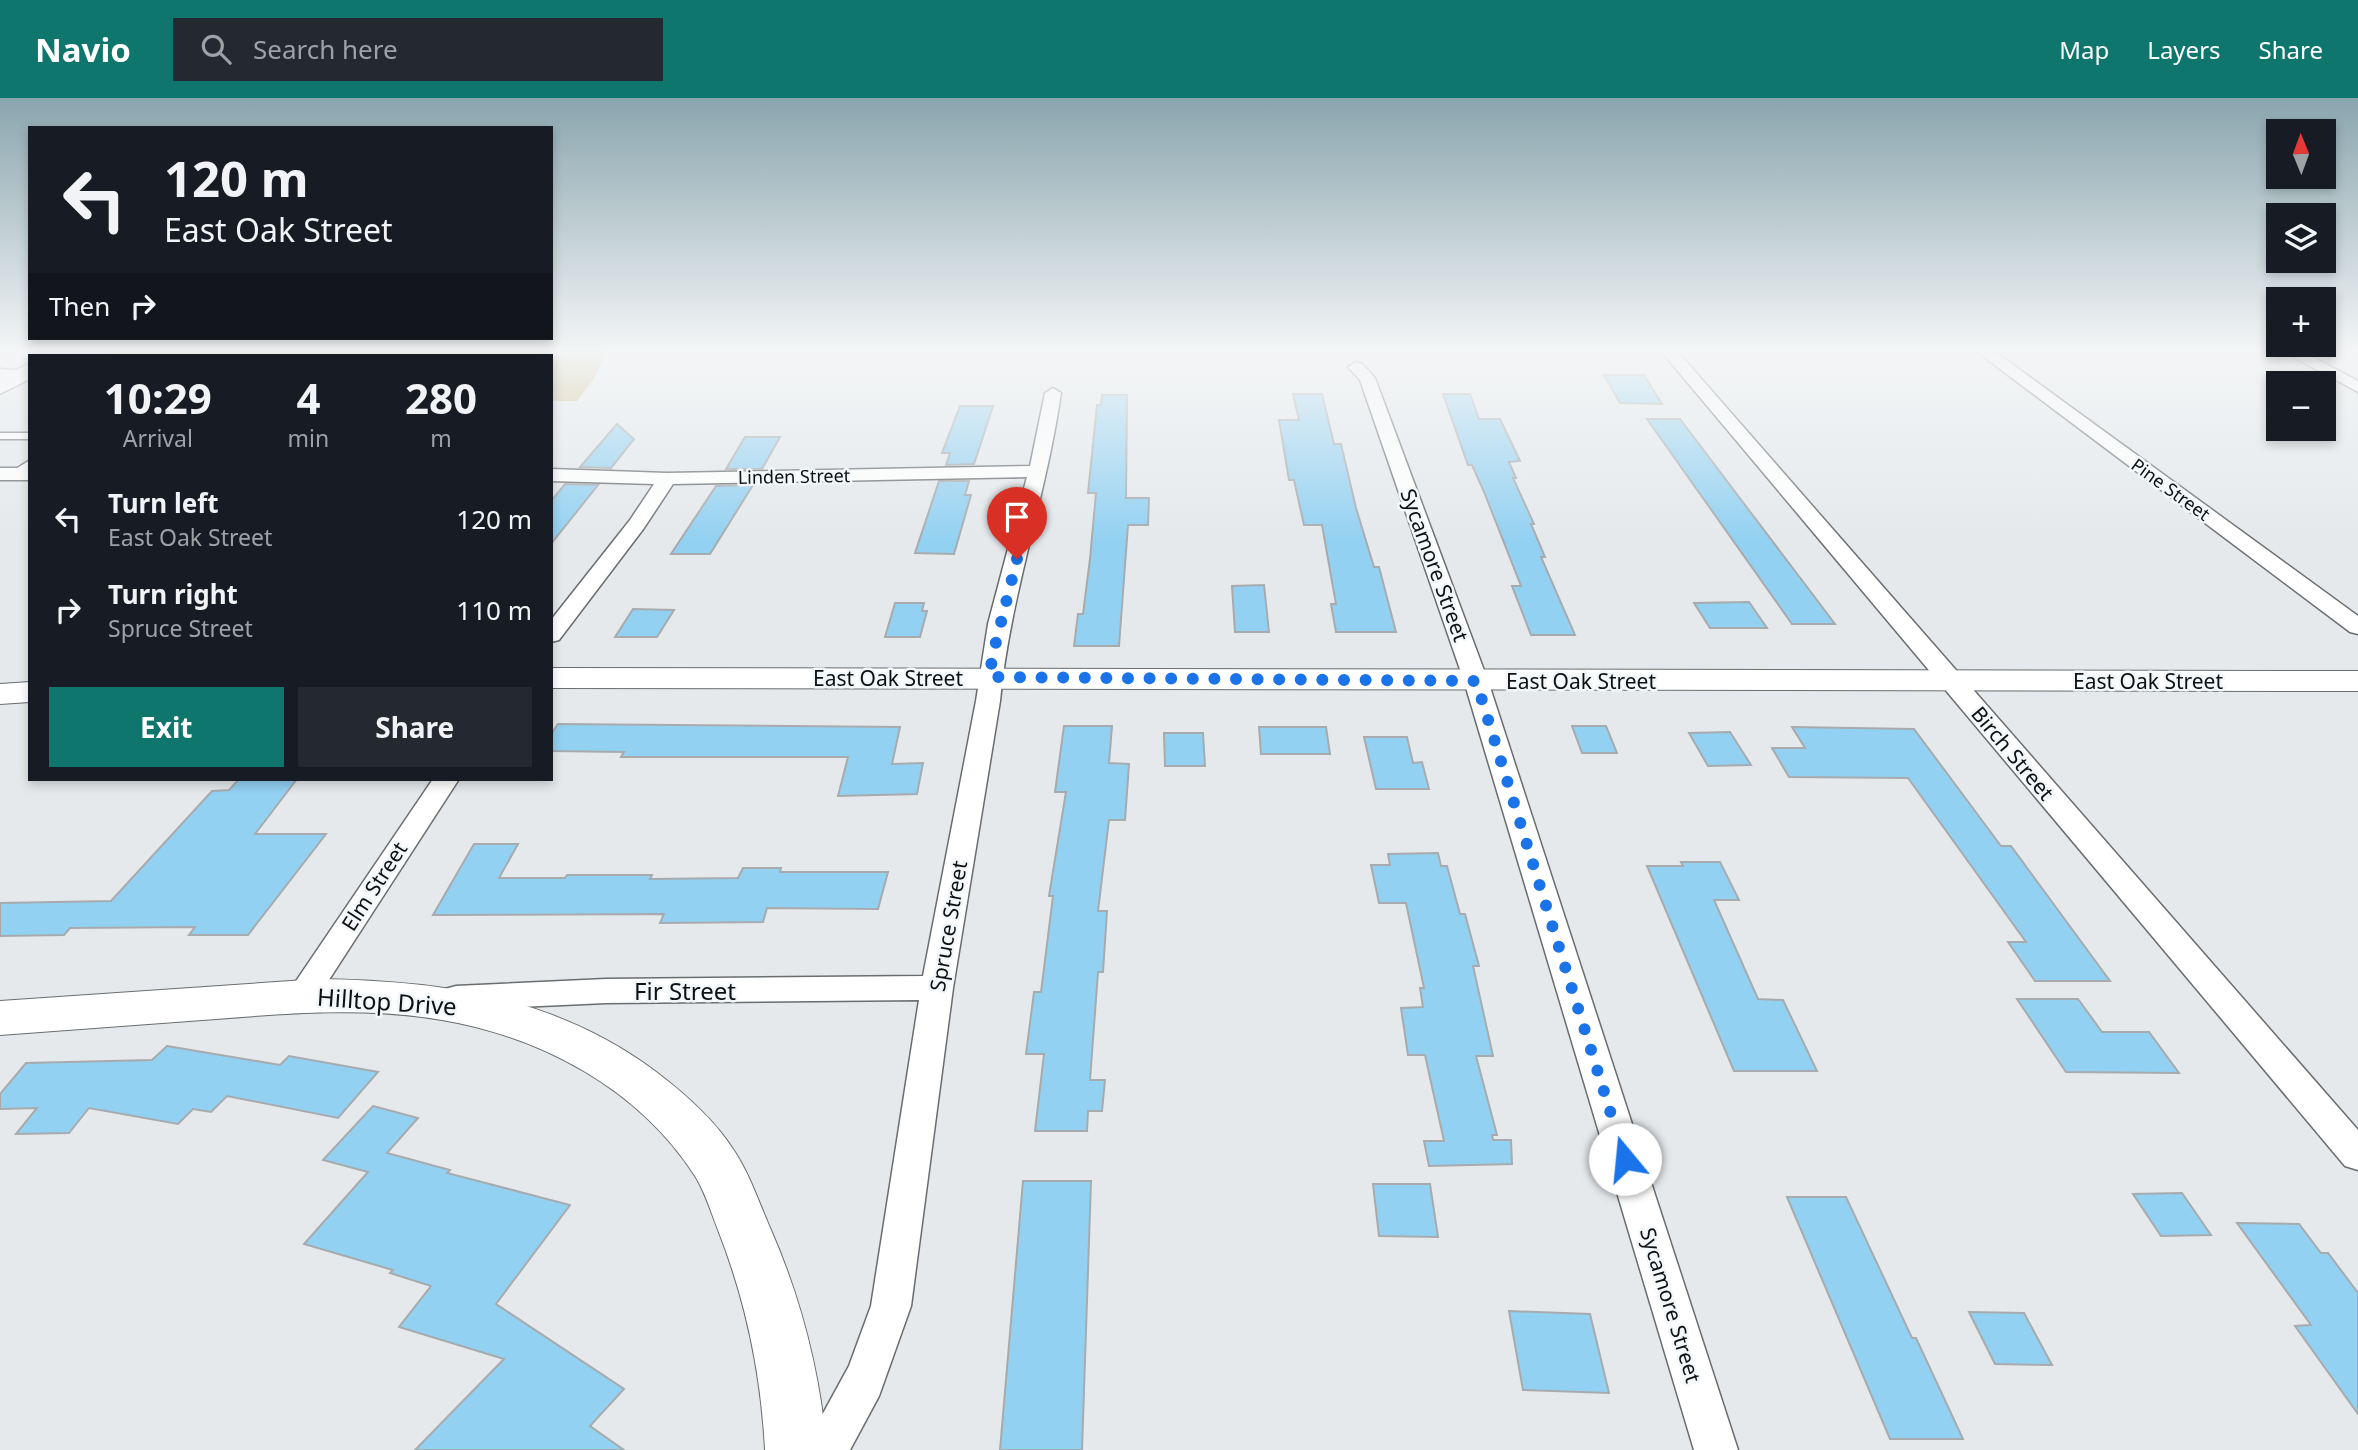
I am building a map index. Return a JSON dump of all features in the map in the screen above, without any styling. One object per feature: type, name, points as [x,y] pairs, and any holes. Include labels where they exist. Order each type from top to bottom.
[{"type":"street","name":"Spruce Street","points":[[825,1450],[852,1410],[875,1356],[891,1306],[937,988],[988,701],[992,658],[1037,471],[1044,453],[1050,414]]},
{"type":"street","name":"Sycamore Street","points":[[1380,414],[1476,681],[1716,1450]]},
{"type":"street","name":"Birch Street","points":[[1723,414],[2358,1155]]},
{"type":"street","name":"Pine Street","points":[[2069,414],[2358,627]]},
{"type":"street","name":"Linden Street","points":[[553,475],[667,479],[1037,471]]},
{"type":"street","points":[[553,632],[637,524],[667,479]]},
{"type":"street","name":"East Oak Street","points":[[553,678],[2358,681]]},
{"type":"street","points":[[0,694],[28,692]]},
{"type":"street","name":"Elm Street","points":[[303,995],[445,781]]},
{"type":"street","name":"Fir Street","points":[[433,1000],[606,991],[937,988]]},
{"type":"street","name":"Hilltop Drive","points":[[0,1018],[303,995],[433,1000],[496,1013],[558,1033],[630,1074],[684,1124],[719,1171],[773,1303],[794,1400],[796,1450]]},
{"type":"lane","points":[[0,436],[28,436]]},
{"type":"building","points":[[957,414],[990,414],[974,464],[946,465],[950,453],[942,453]]},
{"type":"building","points":[[1096,414],[1127,414],[1126,498],[1149,498],[1148,525],[1128,525],[1119,646],[1074,646],[1078,614],[1083,614],[1090,559],[1096,493],[1088,493]]},
{"type":"building","points":[[1298,414],[1327,414],[1334,444],[1341,444],[1356,508],[1374,567],[1379,567],[1396,632],[1336,632],[1331,604],[1336,604],[1322,525],[1304,525],[1294,480],[1289,480],[1279,420],[1299,420]]},
{"type":"building","points":[[1450,414],[1477,414],[1479,419],[1500,419],[1520,461],[1509,462],[1516,478],[1513,478],[1534,524],[1531,524],[1545,557],[1541,557],[1575,635],[1531,635],[1512,586],[1521,586],[1484,492],[1472,465],[1468,465]]},
{"type":"building","points":[[1647,419],[1680,419],[1835,624],[1792,624]]},
{"type":"building","points":[[617,424],[634,439],[611,468],[580,467]]},
{"type":"building","points":[[745,437],[780,437],[762,469],[726,469]]},
{"type":"building","points":[[939,481],[969,481],[965,495],[971,495],[954,554],[915,553]]},
{"type":"building","points":[[565,484],[598,485],[553,541],[553,499]]},
{"type":"building","points":[[753,485],[710,554],[671,554],[716,486]]},
{"type":"building","points":[[1264,585],[1269,632],[1235,632],[1232,586]]},
{"type":"building","points":[[1749,602],[1767,628],[1710,628],[1694,603]]},
{"type":"building","points":[[895,603],[924,603],[922,611],[927,611],[920,637],[885,637]]},
{"type":"building","points":[[633,609],[674,610],[657,637],[615,637]]},
{"type":"building","points":[[558,724],[900,727],[892,764],[923,763],[917,794],[838,796],[848,757],[621,757],[624,752],[553,751],[553,731]]},
{"type":"building","points":[[1064,726],[1112,726],[1109,763],[1129,764],[1125,820],[1109,820],[1098,911],[1107,911],[1103,972],[1098,972],[1090,1080],[1105,1080],[1102,1111],[1088,1111],[1087,1131],[1035,1131],[1044,1054],[1026,1054],[1034,992],[1041,992],[1053,896],[1049,896],[1066,792],[1055,792]]},
{"type":"building","points":[[1572,726],[1606,726],[1617,753],[1582,753]]},
{"type":"building","points":[[1259,727],[1326,727],[1330,754],[1261,754]]},
{"type":"building","points":[[1792,727],[1914,729],[2001,846],[2011,846],[2110,981],[2035,981],[2008,942],[2026,942],[1908,778],[1789,777],[1772,748],[1805,748]]},
{"type":"building","points":[[1730,732],[1751,765],[1708,766],[1689,733]]},
{"type":"building","points":[[1164,733],[1203,733],[1205,766],[1165,766]]},
{"type":"building","points":[[1364,737],[1407,737],[1413,763],[1422,762],[1429,789],[1376,789]]},
{"type":"building","points":[[237,781],[295,781],[255,834],[326,834],[248,935],[189,935],[195,927],[70,928],[64,935],[0,936],[0,903],[111,901],[212,791],[229,790]]},
{"type":"building","points":[[474,844],[518,844],[499,878],[652,875],[650,879],[738,878],[743,868],[781,868],[780,872],[888,872],[878,909],[767,908],[763,922],[660,923],[664,914],[433,915]]},
{"type":"building","points":[[1438,853],[1441,866],[1447,866],[1460,914],[1465,914],[1479,966],[1473,966],[1493,1056],[1476,1056],[1497,1135],[1492,1135],[1493,1140],[1511,1140],[1512,1164],[1429,1166],[1424,1141],[1444,1141],[1425,1055],[1408,1055],[1401,1008],[1423,1007],[1420,988],[1424,988],[1406,903],[1379,903],[1371,865],[1390,865],[1388,854]]},
{"type":"building","points":[[1681,862],[1720,862],[1739,900],[1714,900],[1758,999],[1783,1000],[1817,1071],[1734,1071],[1647,866],[1683,866]]},
{"type":"building","points":[[2017,999],[2078,999],[2102,1032],[2149,1032],[2179,1073],[2066,1072]]},
{"type":"building","points":[[167,1046],[280,1065],[289,1056],[378,1072],[338,1118],[227,1096],[211,1112],[193,1109],[178,1124],[89,1108],[69,1133],[16,1134],[37,1108],[0,1109],[0,1094],[26,1063],[152,1060]]},
{"type":"building","points":[[373,1106],[418,1118],[387,1153],[450,1170],[447,1173],[570,1205],[496,1304],[624,1389],[590,1426],[624,1450],[415,1450],[504,1359],[399,1327],[431,1286],[390,1273],[393,1270],[304,1244],[368,1172],[323,1160]]},
{"type":"building","points":[[1023,1181],[1091,1181],[1082,1450],[1000,1450]]},
{"type":"building","points":[[1373,1184],[1430,1184],[1438,1237],[1379,1236]]},
{"type":"building","points":[[2182,1193],[2211,1235],[2161,1236],[2133,1194]]},
{"type":"building","points":[[1787,1197],[1846,1197],[1963,1439],[1890,1439]]},
{"type":"building","points":[[2237,1223],[2299,1224],[2321,1253],[2328,1253],[2358,1293],[2358,1414],[2295,1326],[2311,1325]]},
{"type":"building","points":[[1509,1311],[1590,1314],[1609,1393],[1523,1390]]},
{"type":"building","points":[[1969,1312],[2024,1313],[2052,1365],[1995,1364]]},
{"type":"route","points":[[1017,559],[1007,592],[990,677],[1476,681],[1625,1159]]}]
